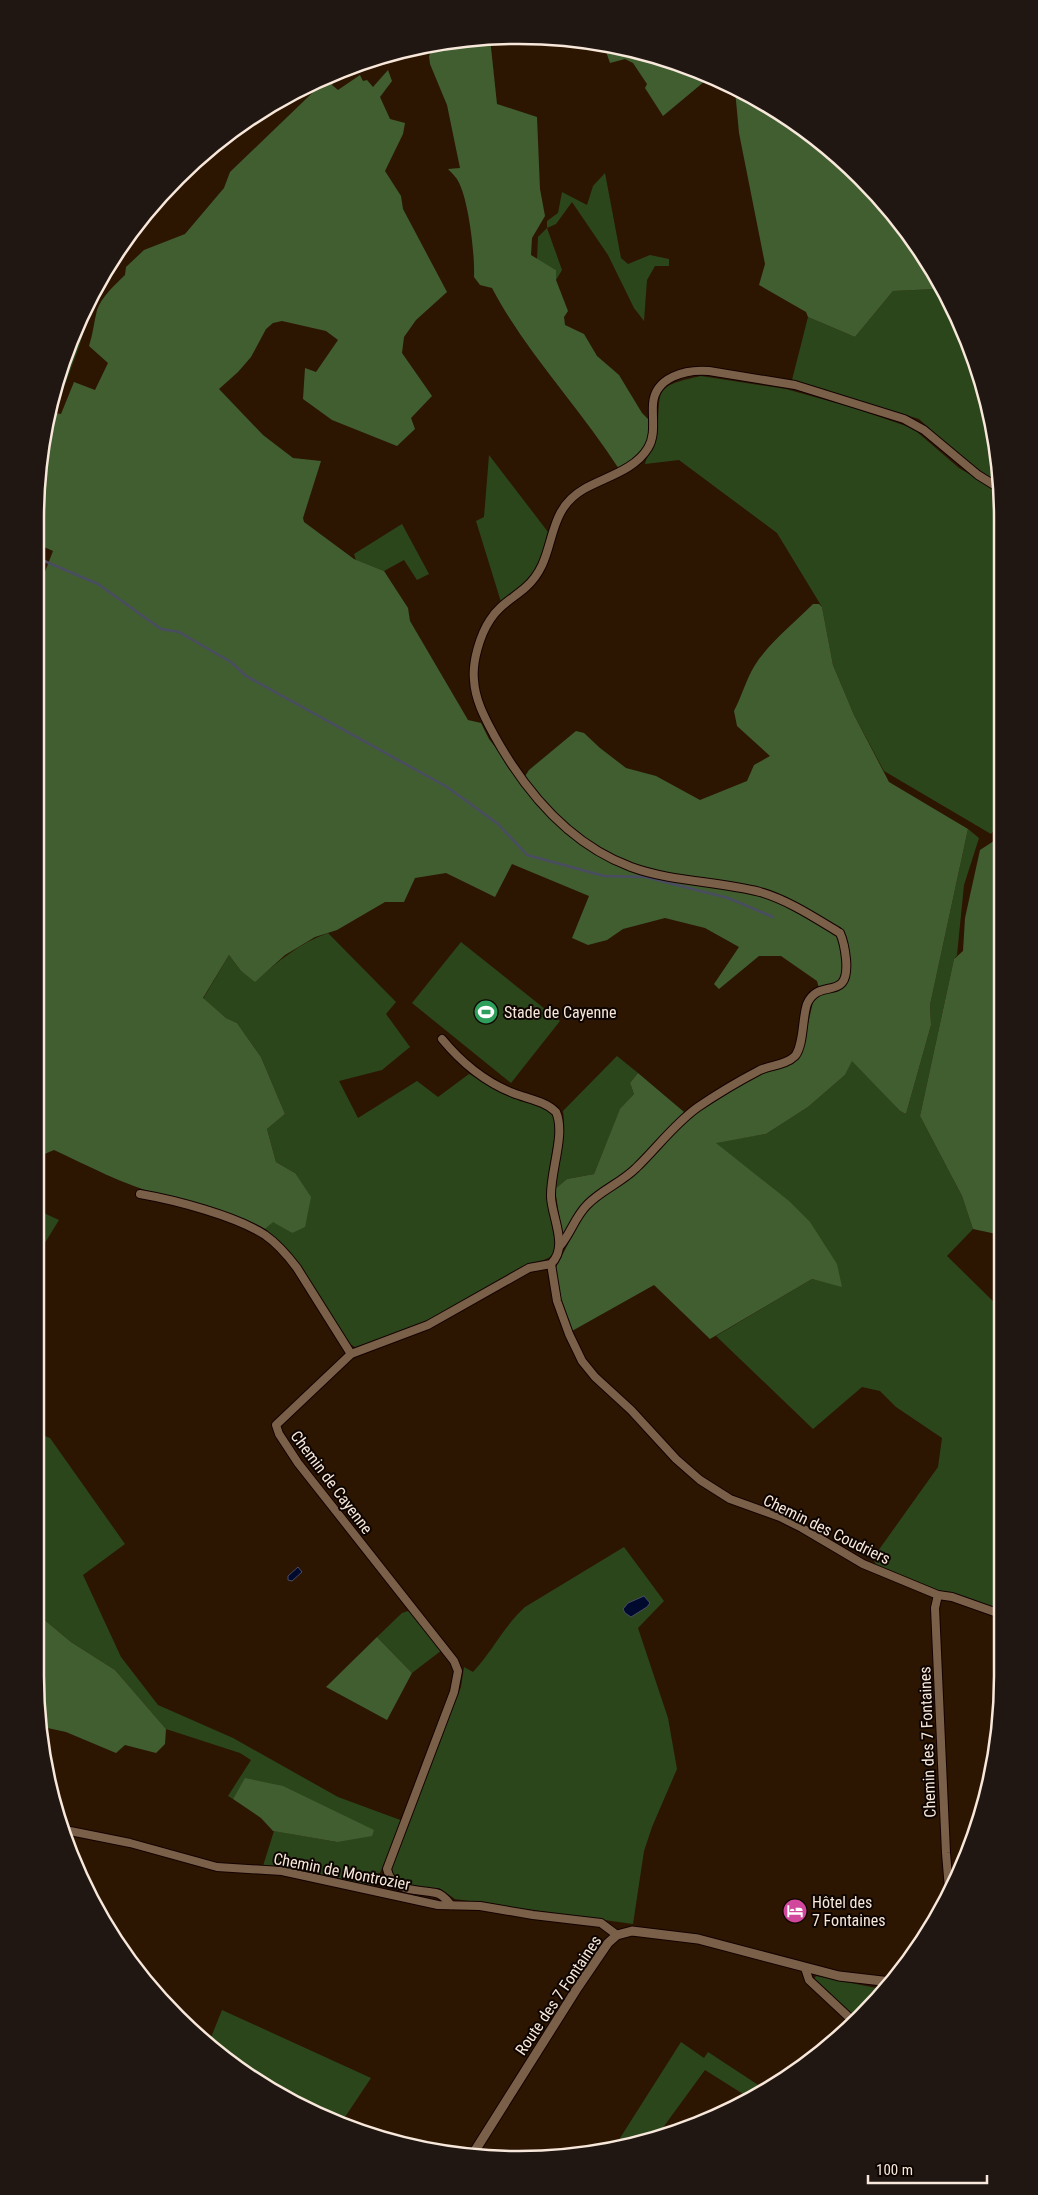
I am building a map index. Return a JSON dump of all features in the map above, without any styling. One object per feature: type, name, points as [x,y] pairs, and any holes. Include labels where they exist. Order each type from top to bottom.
[{"type":"street","points":[[560,1246],[566,1239],[578,1215],[587,1205],[636,1169],[685,1117],[762,1069],[793,1058],[799,1048],[804,1014],[809,1000],[822,990],[833,988],[845,979],[847,974],[844,941],[840,934],[780,900],[745,888],[674,879],[631,867],[596,851],[560,823],[520,777],[482,713],[473,677],[479,647],[490,619],[504,604],[527,587],[539,573],[546,558],[557,516],[567,502],[582,490],[635,463],[643,454],[652,440],[655,394],[665,381],[680,374],[699,370],[795,384],[904,419],[924,430],[978,475],[993,484]]},
{"type":"street","points":[[442,1039],[460,1058],[486,1078],[513,1093],[542,1103],[556,1112],[560,1126],[552,1170],[551,1199],[560,1246],[559,1254],[551,1264]]},
{"type":"street","points":[[140,1194],[166,1198],[243,1224],[265,1235],[282,1250],[297,1268],[351,1354]]},
{"type":"street","name":"Chemin de Cayenne","points":[[451,1904],[438,1893],[420,1892],[397,1885],[389,1877],[387,1869],[454,1692],[458,1671],[454,1661],[298,1462],[279,1434],[276,1425],[351,1354],[428,1325],[529,1268],[551,1264]]},
{"type":"street","name":"Chemin des Coudriers","points":[[551,1264],[557,1301],[569,1334],[582,1361],[595,1377],[631,1410],[676,1459],[700,1480],[730,1499],[780,1517],[802,1528],[863,1564],[938,1595],[952,1597],[994,1612]]},
{"type":"street","name":"Chemin des 7 Fontaines","points":[[938,1595],[935,1608],[948,1879]]},
{"type":"street","name":"Chemin de Montrozier","points":[[70,1831],[130,1843],[218,1867],[282,1870],[438,1905],[480,1906],[533,1915],[601,1923],[617,1936]]},
{"type":"street","name":"Route des 7 Fontaines","points":[[476,2149],[576,1990],[608,1943],[617,1936],[632,1931],[698,1939],[839,1976],[883,1981]]},
{"type":"street","points":[[805,1968],[809,1980],[849,2017]]},
{"type":"green space","points":[[491,45],[497,104],[537,117],[540,189],[545,216],[532,238],[531,255],[556,270],[556,280],[568,311],[564,317],[565,325],[584,334],[597,356],[619,375],[642,413],[652,423],[642,451],[633,460],[619,469],[604,446],[536,357],[492,288],[480,285],[474,277],[469,217],[459,183],[448,169],[460,168],[447,105],[430,64],[429,56],[431,52]]},
{"type":"green space","points":[[606,52],[672,69],[704,82],[663,116],[645,88],[647,84],[633,63],[625,59],[610,63]]},
{"type":"green space","points":[[388,70],[392,81],[380,97],[390,119],[405,123],[403,134],[385,171],[401,196],[403,209],[447,292],[416,320],[404,337],[402,353],[432,396],[411,418],[415,429],[397,446],[332,420],[303,399],[305,368],[316,372],[338,340],[326,331],[282,321],[273,323],[266,329],[251,357],[219,389],[263,435],[293,458],[321,461],[303,518],[304,522],[354,559],[384,571],[408,608],[410,621],[468,720],[481,723],[489,739],[522,781],[529,770],[576,731],[584,733],[626,768],[656,776],[700,800],[747,781],[754,765],[770,756],[737,726],[734,711],[751,671],[759,659],[813,604],[819,604],[822,607],[833,665],[854,715],[889,782],[968,829],[930,1005],[931,1025],[906,1114],[900,1111],[852,1061],[845,1075],[808,1107],[766,1134],[716,1143],[789,1201],[810,1222],[837,1264],[842,1287],[812,1279],[710,1339],[654,1285],[572,1331],[559,1295],[555,1269],[580,1221],[590,1207],[639,1170],[689,1118],[754,1077],[787,1064],[802,1050],[813,1002],[821,995],[817,981],[781,956],[759,956],[719,989],[714,984],[739,947],[705,928],[665,918],[623,929],[607,940],[588,945],[572,938],[589,896],[512,864],[495,897],[446,873],[415,878],[404,902],[385,902],[337,930],[315,937],[285,955],[255,982],[241,971],[229,955],[203,998],[226,1018],[237,1023],[261,1057],[285,1114],[267,1129],[276,1162],[295,1173],[311,1197],[305,1227],[292,1233],[273,1222],[265,1229],[240,1217],[133,1186],[54,1150],[44,1154],[44,574],[53,551],[44,547],[44,519],[48,457],[53,426],[56,413],[61,414],[74,382],[95,390],[108,363],[89,346],[97,310],[105,295],[125,275],[126,267],[144,250],[185,234],[224,188],[230,172],[315,90],[335,81],[332,85],[338,90],[360,75],[363,81],[367,80],[373,87]]},
{"type":"green space","points":[[736,96],[757,107],[808,142],[855,183],[896,230],[935,289],[893,291],[855,337],[808,317],[806,312],[759,285],[765,264],[739,133]]},
{"type":"green space","points":[[605,173],[621,258],[628,264],[650,255],[669,259],[669,266],[655,266],[647,280],[644,321],[634,308],[608,255],[572,202],[556,224],[547,228],[547,221],[558,213],[562,192],[587,205],[593,186]]},
{"type":"green space","points":[[547,228],[562,270],[556,280],[556,270],[537,259],[538,237]]},
{"type":"green space","points":[[106,282],[107,285],[96,303]]},
{"type":"green space","points":[[935,289],[958,337],[978,396],[985,426],[992,480],[968,464],[919,419],[792,380],[808,317],[855,337],[893,291]]},
{"type":"green space","points":[[85,326],[59,401],[69,366]]},
{"type":"green space","points":[[701,376],[786,389],[854,408],[906,426],[916,431],[959,468],[993,488],[994,830],[991,834],[884,771],[854,715],[833,665],[822,607],[777,533],[679,460],[645,464],[657,435],[662,393],[673,384]]},
{"type":"green space","points":[[489,455],[548,532],[539,567],[525,585],[501,602],[476,521],[484,517]]},
{"type":"green space","points":[[402,524],[429,574],[417,580],[404,560],[384,571],[356,560],[354,554]]},
{"type":"green space","points":[[968,829],[979,838],[964,885],[957,955],[954,959],[920,1116],[962,1196],[973,1229],[947,1256],[994,1302],[994,1608],[941,1592],[876,1565],[873,1558],[938,1467],[942,1438],[896,1407],[880,1391],[862,1387],[813,1429],[716,1336],[812,1279],[842,1286],[715,1142],[766,1134],[808,1107],[845,1075],[852,1060],[900,1111],[906,1114],[931,1025],[930,1005]]},
{"type":"green space","points":[[994,841],[994,1234],[973,1229],[962,1196],[920,1116],[954,959],[963,951],[965,918],[980,850]]},
{"type":"green space","points":[[328,933],[396,1002],[386,1014],[410,1047],[382,1070],[339,1081],[358,1118],[417,1081],[438,1097],[469,1074],[544,1107],[555,1118],[556,1127],[547,1200],[556,1247],[551,1256],[425,1323],[364,1346],[355,1347],[350,1344],[296,1261],[265,1229],[273,1221],[292,1233],[295,1173],[276,1162],[267,1129],[285,1114],[261,1057],[237,1023],[226,1018],[203,999],[229,955],[241,971],[255,981],[298,948]]},
{"type":"green space","name":"Stade de Cayenne","points":[[461,942],[560,1021],[511,1083],[412,1003]]},
{"type":"green space","points":[[617,1056],[638,1073],[630,1083],[634,1094],[620,1110],[594,1174],[567,1179],[555,1189],[563,1141],[563,1111]]},
{"type":"green space","points":[[638,1073],[684,1112],[634,1165],[576,1215],[562,1234],[555,1189],[567,1179],[594,1174],[620,1109],[634,1094],[630,1083]]},
{"type":"green space","points":[[44,1213],[59,1220],[44,1244]]},
{"type":"green space","points":[[44,1436],[50,1438],[125,1544],[83,1575],[121,1657],[158,1705],[233,1738],[338,1797],[403,1821],[374,1886],[284,1867],[263,1866],[274,1831],[337,1842],[245,1779],[233,1799],[228,1796],[251,1760],[240,1753],[166,1729],[115,1670],[71,1642],[44,1620]]},
{"type":"green space","points":[[624,1547],[664,1601],[638,1628],[668,1718],[677,1769],[652,1827],[644,1851],[633,1924],[455,1899],[439,1888],[418,1888],[400,1883],[393,1876],[391,1870],[393,1861],[461,1687],[464,1667],[473,1672],[511,1622],[525,1607]]},
{"type":"green space","points":[[408,1611],[413,1614],[442,1650],[412,1673],[377,1637],[402,1613]]},
{"type":"green space","points":[[44,1620],[71,1642],[115,1670],[166,1729],[165,1744],[156,1753],[125,1745],[116,1753],[66,1732],[47,1728],[44,1676]]},
{"type":"green space","points":[[377,1637],[412,1673],[387,1720],[326,1687]]},
{"type":"green space","points":[[245,1778],[283,1786],[374,1830],[372,1836],[337,1842],[273,1831],[261,1818],[233,1799]]},
{"type":"green space","points":[[816,1976],[877,1988],[852,2015],[814,1979]]},
{"type":"green space","points":[[222,2010],[371,2078],[344,2118],[281,2088],[230,2053],[211,2037]]},
{"type":"green space","points":[[681,2042],[704,2058],[708,2052],[760,2086],[744,2095],[705,2070],[662,2129],[619,2140]]},
{"type":"water","points":[[298,1567],[302,1572],[292,1581],[288,1580],[288,1576]]},
{"type":"water","points":[[644,1596],[650,1603],[647,1607],[631,1617],[625,1613],[623,1609],[628,1603]]},
{"type":"waterway","points":[[44,561],[98,584],[161,629],[179,632],[231,662],[246,676],[447,787],[498,824],[527,855],[604,876],[645,877],[728,898],[773,917]]},
{"type":"place","name":"Stade de Cayenne","points":[[486,1012]]},
{"type":"place","name":"Hôtel des 7 Fontaines","points":[[795,1911]]}]
